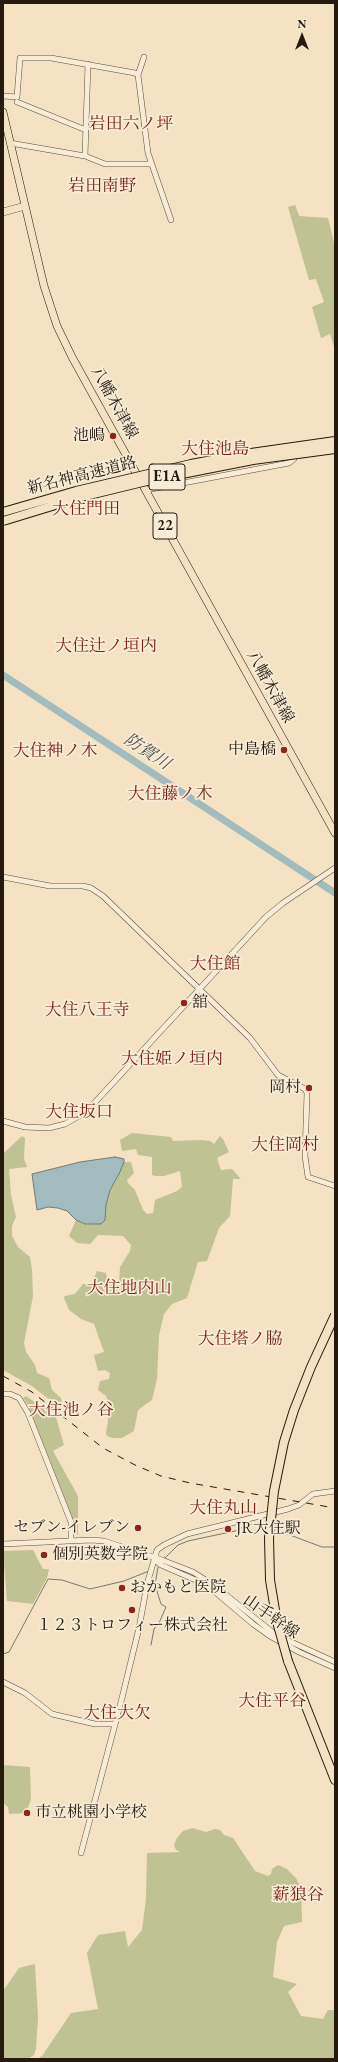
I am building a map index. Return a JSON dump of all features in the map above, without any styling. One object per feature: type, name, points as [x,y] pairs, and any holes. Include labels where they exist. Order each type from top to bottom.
[{"type":"highway","name":"新名神高速道路","points":[[3,512],[76,491],[177,467],[244,454],[335,441]]},
{"type":"highway","name":"新名神高速道路","points":[[3,521],[85,496],[152,480],[252,460],[335,449]]},
{"type":"highway","points":[[335,1315],[311,1367],[294,1410],[284,1442],[274,1491],[269,1538],[270,1580],[277,1622],[288,1661],[335,1780]]},
{"type":"highway","points":[[302,1695],[315,1721],[335,1773]]},
{"type":"main road","name":"八幡木津線","points":[[3,112],[44,286],[57,326],[335,833]]},
{"type":"main road","points":[[3,212],[25,206]]},
{"type":"street","points":[[144,57],[138,76],[151,164],[171,220]]},
{"type":"street","points":[[3,96],[17,97],[20,58],[52,58],[135,73],[138,76]]},
{"type":"street","points":[[85,156],[88,64]]},
{"type":"street","points":[[17,102],[86,130]]},
{"type":"street","points":[[10,143],[85,156],[105,164],[151,164]]},
{"type":"street","points":[[146,490],[289,463],[294,459],[292,451]]},
{"type":"street","points":[[3,1121],[25,1127],[49,1128],[65,1124],[86,1112],[266,918],[283,903],[335,868]]},
{"type":"street","points":[[3,877],[50,886],[91,888],[103,896],[250,1038],[278,1075],[305,1089],[307,1092],[306,1162],[308,1177],[335,1186]]},
{"type":"street","points":[[3,1394],[10,1394],[19,1398],[26,1409],[71,1522],[71,1541]]},
{"type":"street","points":[[81,1853],[115,1724],[151,1570],[157,1560],[157,1550],[187,1534],[288,1509],[299,1505],[314,1494],[335,1491]]},
{"type":"street","name":"山手幹線","points":[[3,1544],[104,1541],[157,1560],[206,1585],[253,1624],[270,1636],[299,1652],[335,1668]]},
{"type":"street","name":"山手幹線","points":[[169,1565],[193,1572],[215,1586],[276,1635],[335,1662]]},
{"type":"street","points":[[3,1682],[25,1693],[52,1714],[83,1722],[115,1724]]},
{"type":"green space","points":[[295,205],[299,216],[328,218],[335,247],[335,350],[330,334],[321,338],[312,307],[324,302],[316,279],[309,280],[288,207]]},
{"type":"green space","points":[[132,1133],[171,1137],[173,1141],[201,1140],[210,1141],[214,1144],[220,1136],[229,1152],[217,1158],[221,1170],[232,1169],[241,1179],[233,1179],[230,1216],[219,1228],[207,1261],[198,1262],[187,1298],[172,1304],[164,1314],[159,1335],[157,1379],[152,1400],[138,1410],[134,1431],[122,1438],[112,1438],[107,1436],[106,1433],[108,1421],[108,1402],[106,1396],[98,1390],[100,1381],[109,1379],[110,1373],[105,1370],[98,1371],[94,1355],[104,1352],[94,1324],[81,1319],[69,1310],[64,1298],[65,1296],[75,1294],[83,1284],[92,1283],[97,1271],[106,1273],[108,1282],[113,1285],[119,1283],[120,1267],[130,1251],[131,1245],[123,1236],[98,1235],[90,1244],[77,1243],[69,1236],[76,1220],[88,1225],[106,1214],[106,1205],[110,1190],[124,1162],[131,1162],[134,1173],[127,1180],[135,1190],[143,1210],[147,1214],[153,1213],[155,1200],[177,1191],[182,1187],[180,1171],[164,1176],[152,1175],[152,1157],[138,1155],[136,1149],[122,1151],[120,1140]]},
{"type":"green space","points":[[22,1136],[25,1138],[24,1159],[27,1167],[9,1169],[11,1195],[16,1217],[12,1226],[12,1236],[18,1247],[30,1257],[32,1269],[33,1296],[24,1343],[26,1352],[35,1365],[37,1373],[49,1378],[52,1390],[61,1398],[62,1404],[60,1408],[32,1386],[3,1370],[3,1154]]},
{"type":"green space","points":[[26,1396],[56,1417],[64,1445],[53,1451],[78,1496],[78,1535],[74,1532],[74,1523],[28,1405],[23,1398]]},
{"type":"green space","points":[[33,1550],[43,1569],[49,1569],[47,1578],[33,1604],[7,1601],[3,1551]]},
{"type":"green space","points":[[3,1765],[30,1767],[31,1799],[26,1813],[9,1814],[8,1807],[3,1803]]},
{"type":"green space","points":[[192,1828],[206,1832],[215,1829],[220,1830],[224,1835],[233,1838],[255,1871],[268,1876],[271,1874],[272,1869],[278,1865],[287,1869],[296,1878],[301,1888],[302,1922],[284,1926],[277,1942],[273,1977],[297,1984],[288,1992],[301,2016],[323,2019],[328,2010],[335,2010],[335,2059],[37,2059],[42,2056],[71,2013],[98,2009],[87,1953],[98,1935],[125,1931],[128,1947],[142,1930],[146,1899],[147,1853],[180,1852],[176,1850],[174,1845],[177,1838],[183,1831]]},
{"type":"green space","points":[[35,1964],[38,2017],[36,2049],[34,2055],[28,2059],[3,2059],[3,1991],[19,1968]]},
{"type":"water","points":[[115,1157],[124,1159],[124,1162],[110,1190],[106,1205],[105,1220],[101,1224],[85,1224],[76,1220],[67,1211],[58,1208],[48,1207],[37,1210],[32,1174],[80,1162]]},
{"type":"waterway","name":"防賀川","points":[[3,675],[335,893]]},
{"type":"waterway","points":[[164,1559],[178,1545],[188,1541],[235,1531],[247,1525],[260,1524],[267,1526]]},
{"type":"waterway","points":[[274,1529],[322,1547],[335,1547]]},
{"type":"waterway","points":[[151,1645],[154,1629],[159,1623],[166,1607],[161,1604],[155,1585],[158,1567]]},
{"type":"waterway","points":[[3,1654],[9,1652],[48,1579],[62,1580],[90,1589],[124,1581],[149,1571]]},
{"type":"railway","points":[[3,1376],[32,1392],[103,1448],[135,1465],[161,1476],[190,1483],[335,1508]]},
{"type":"place","name":"池嶋","points":[[113,436]]},
{"type":"place","name":"中島橋","points":[[284,750]]},
{"type":"place","name":"舘","points":[[184,1003]]},
{"type":"place","name":"岡村","points":[[309,1088]]},
{"type":"place","name":"セブン-イレブン","points":[[138,1528]]},
{"type":"place","name":"JR大住駅","points":[[228,1529]]},
{"type":"place","name":"個別英数学院","points":[[44,1555]]},
{"type":"place","name":"おかもと医院","points":[[122,1588]]},
{"type":"place","name":"１２３トロフィー株式会社","points":[[132,1610]]},
{"type":"place","name":"市立桃園小学校","points":[[27,1813]]},
{"type":"district","name":"岩田六ノ坪","points":[[131,124]]},
{"type":"district","name":"岩田南野","points":[[102,186]]},
{"type":"district","name":"大住池島","points":[[215,449]]},
{"type":"district","name":"大住門田","points":[[86,509]]},
{"type":"district","name":"大住辻ノ垣内","points":[[106,646]]},
{"type":"district","name":"大住神ノ木","points":[[55,751]]},
{"type":"district","name":"大住藤ノ木","points":[[170,794]]},
{"type":"district","name":"大住館","points":[[215,964]]},
{"type":"district","name":"大住八王寺","points":[[87,1010]]},
{"type":"district","name":"大住姫ノ垣内","points":[[172,1059]]},
{"type":"district","name":"大住坂口","points":[[79,1112]]},
{"type":"district","name":"大住岡村","points":[[285,1145]]},
{"type":"district","name":"大住地内山","points":[[129,1288]]},
{"type":"district","name":"大住塔ノ脇","points":[[240,1339]]},
{"type":"district","name":"大住池ノ谷","points":[[71,1410]]},
{"type":"district","name":"大住丸山","points":[[223,1508]]},
{"type":"district","name":"大住平谷","points":[[272,1701]]},
{"type":"district","name":"大住大欠","points":[[117,1713]]},
{"type":"district","name":"薪狼谷","points":[[298,1895]]}]
